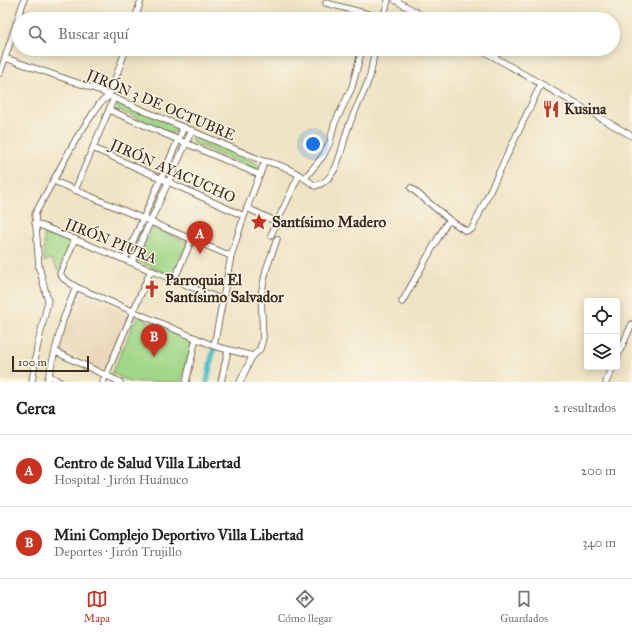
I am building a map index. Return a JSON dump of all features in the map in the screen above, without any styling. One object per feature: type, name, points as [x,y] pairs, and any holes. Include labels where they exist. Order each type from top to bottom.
[{"type":"street","points":[[20,12],[24,0]]},
{"type":"street","points":[[137,12],[141,0]]},
{"type":"street","points":[[385,12],[388,0]]},
{"type":"street","points":[[395,0],[416,12]]},
{"type":"street","points":[[326,3],[360,12]]},
{"type":"street","points":[[0,73],[12,37]]},
{"type":"street","points":[[75,190],[109,110],[124,56]]},
{"type":"street","points":[[305,178],[323,156],[330,142],[334,125],[352,87],[360,56]]},
{"type":"street","name":"JIRÓN 3 DE OCTUBRE","points":[[5,58],[101,90],[112,97],[263,161],[274,163],[305,178],[315,186],[322,185],[332,173],[341,155],[347,131],[370,76],[374,56]]},
{"type":"street","points":[[492,56],[632,136]]},
{"type":"street","points":[[411,188],[451,221],[466,231],[472,229],[541,84]]},
{"type":"street","points":[[32,382],[37,348],[48,301],[39,267],[35,214],[40,202],[54,181],[76,139],[100,103],[112,97]]},
{"type":"street","name":"JIRÓN 3 DE OCTUBRE","points":[[109,110],[179,138],[260,175]]},
{"type":"street","points":[[125,260],[184,127]]},
{"type":"street","points":[[132,262],[192,130]]},
{"type":"street","name":"JIRÓN AYACUCHO","points":[[93,148],[244,216]]},
{"type":"street","points":[[214,346],[231,256],[263,166]]},
{"type":"street","points":[[271,235],[299,175]]},
{"type":"street","points":[[54,181],[190,240],[231,256]]},
{"type":"street","name":"JIRÓN AYACUCHO","points":[[247,208],[277,222]]},
{"type":"street","points":[[402,302],[446,224],[451,221]]},
{"type":"street","name":"JIRÓN PIURA","points":[[35,223],[223,300]]},
{"type":"street","points":[[75,239],[60,274],[64,279],[76,287],[134,310],[214,346],[253,356]]},
{"type":"street","points":[[240,382],[244,370],[260,348],[263,338],[261,294],[266,270],[277,239]]},
{"type":"street","points":[[174,280],[190,240]]},
{"type":"street","points":[[104,382],[150,270]]},
{"type":"street","points":[[48,382],[63,320],[76,287]]},
{"type":"street","points":[[620,350],[632,324]]},
{"type":"street","points":[[186,382],[196,338]]},
{"type":"street","points":[[221,382],[228,350]]},
{"type":"street","points":[[56,352],[120,382]]},
{"type":"street","points":[[606,382],[612,370]]},
{"type":"street","points":[[50,376],[60,382]]},
{"type":"shaded area","points":[[192,245],[211,252],[207,263],[188,255]]},
{"type":"shaded area","points":[[79,291],[127,312],[129,315],[106,368],[102,370],[60,348],[64,326],[77,292]]},
{"type":"green space","points":[[120,102],[171,124],[175,127],[176,132],[172,134],[118,110],[117,104]]},
{"type":"green space","points":[[194,135],[257,163],[259,167],[255,170],[193,143],[191,139]]},
{"type":"green space","points":[[152,227],[188,242],[173,276],[137,261]]},
{"type":"green space","points":[[44,229],[71,241],[58,271],[51,259],[44,262]]},
{"type":"green space","points":[[137,316],[194,341],[181,382],[130,382],[112,373]]},
{"type":"waterway","points":[[207,382],[214,346]]},
{"type":"place","name":"Kusina","points":[[551,109]]},
{"type":"place","name":"Santísimo Madero","points":[[259,222]]},
{"type":"place","name":"Centro de Salud Villa Libertad","points":[[200,254]]},
{"type":"place","name":"Parroquia El Santísimo Salvador","points":[[152,289]]},
{"type":"place","name":"Mini Complejo Deportivo Villa Libertad","points":[[154,357]]}]
